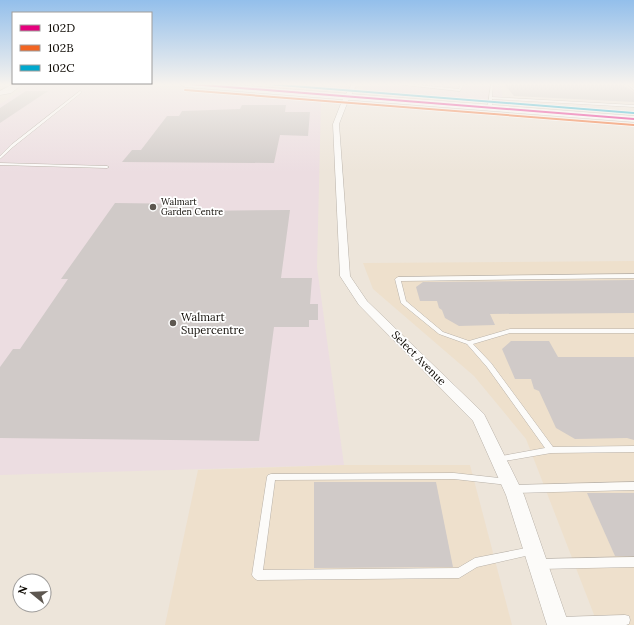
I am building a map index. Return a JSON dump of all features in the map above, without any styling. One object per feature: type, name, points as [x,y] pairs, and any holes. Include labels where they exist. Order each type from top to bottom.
[{"type":"main road","points":[[554,113],[634,119]]},
{"type":"street","name":"Select Avenue","points":[[340,113],[336,124],[346,276],[363,303],[480,418],[511,486],[558,623]]},
{"type":"lane","points":[[0,158],[12,146],[54,113]]},
{"type":"lane","points":[[0,164],[107,167]]},
{"type":"lane","points":[[551,450],[489,365],[469,343],[441,333],[403,302],[398,279],[634,276]]},
{"type":"lane","points":[[469,343],[510,331],[634,331]]},
{"type":"lane","points":[[499,459],[551,450],[634,449]]},
{"type":"lane","points":[[634,486],[511,486],[454,476],[271,477],[257,575],[459,573],[475,563],[536,557],[634,562]]},
{"type":"lane","points":[[558,623],[625,620]]},
{"type":"shaded area","points":[[0,113],[321,113],[317,267],[344,465],[0,475]]},
{"type":"shaded area","points":[[634,261],[634,625],[598,625],[526,439],[474,376],[373,289],[363,263]]},
{"type":"shaded area","points":[[344,465],[470,465],[512,625],[165,625],[198,470]]},
{"type":"building","points":[[0,113],[15,113],[0,123]]},
{"type":"building","points":[[181,113],[310,113],[308,136],[280,135],[274,163],[122,162],[132,150],[141,150],[167,116],[179,116]]},
{"type":"building","name":"Walmart Supercentre","points":[[115,203],[195,204],[192,211],[290,210],[281,278],[312,278],[310,304],[318,304],[318,320],[309,320],[309,327],[274,327],[259,441],[0,438],[0,367],[13,349],[20,349],[68,279],[61,279]]},
{"type":"building","points":[[634,280],[634,313],[490,314],[495,325],[459,326],[445,318],[437,301],[420,301],[416,287],[423,282]]},
{"type":"building","points":[[511,341],[549,341],[558,357],[634,357],[634,440],[627,438],[575,439],[556,428],[539,391],[534,389],[531,379],[515,379],[502,349]]},
{"type":"building","points":[[314,482],[436,482],[453,567],[314,568]]},
{"type":"building","points":[[587,493],[634,493],[634,556],[615,556]]},
{"type":"transit line","name":"102B","points":[[482,113],[634,125]]},
{"type":"transit line","name":"102D","points":[[560,113],[634,119]]},
{"type":"place","name":"Walmart Garden Centre","points":[[153,207]]},
{"type":"place","name":"Walmart Supercentre","points":[[173,323]]}]
